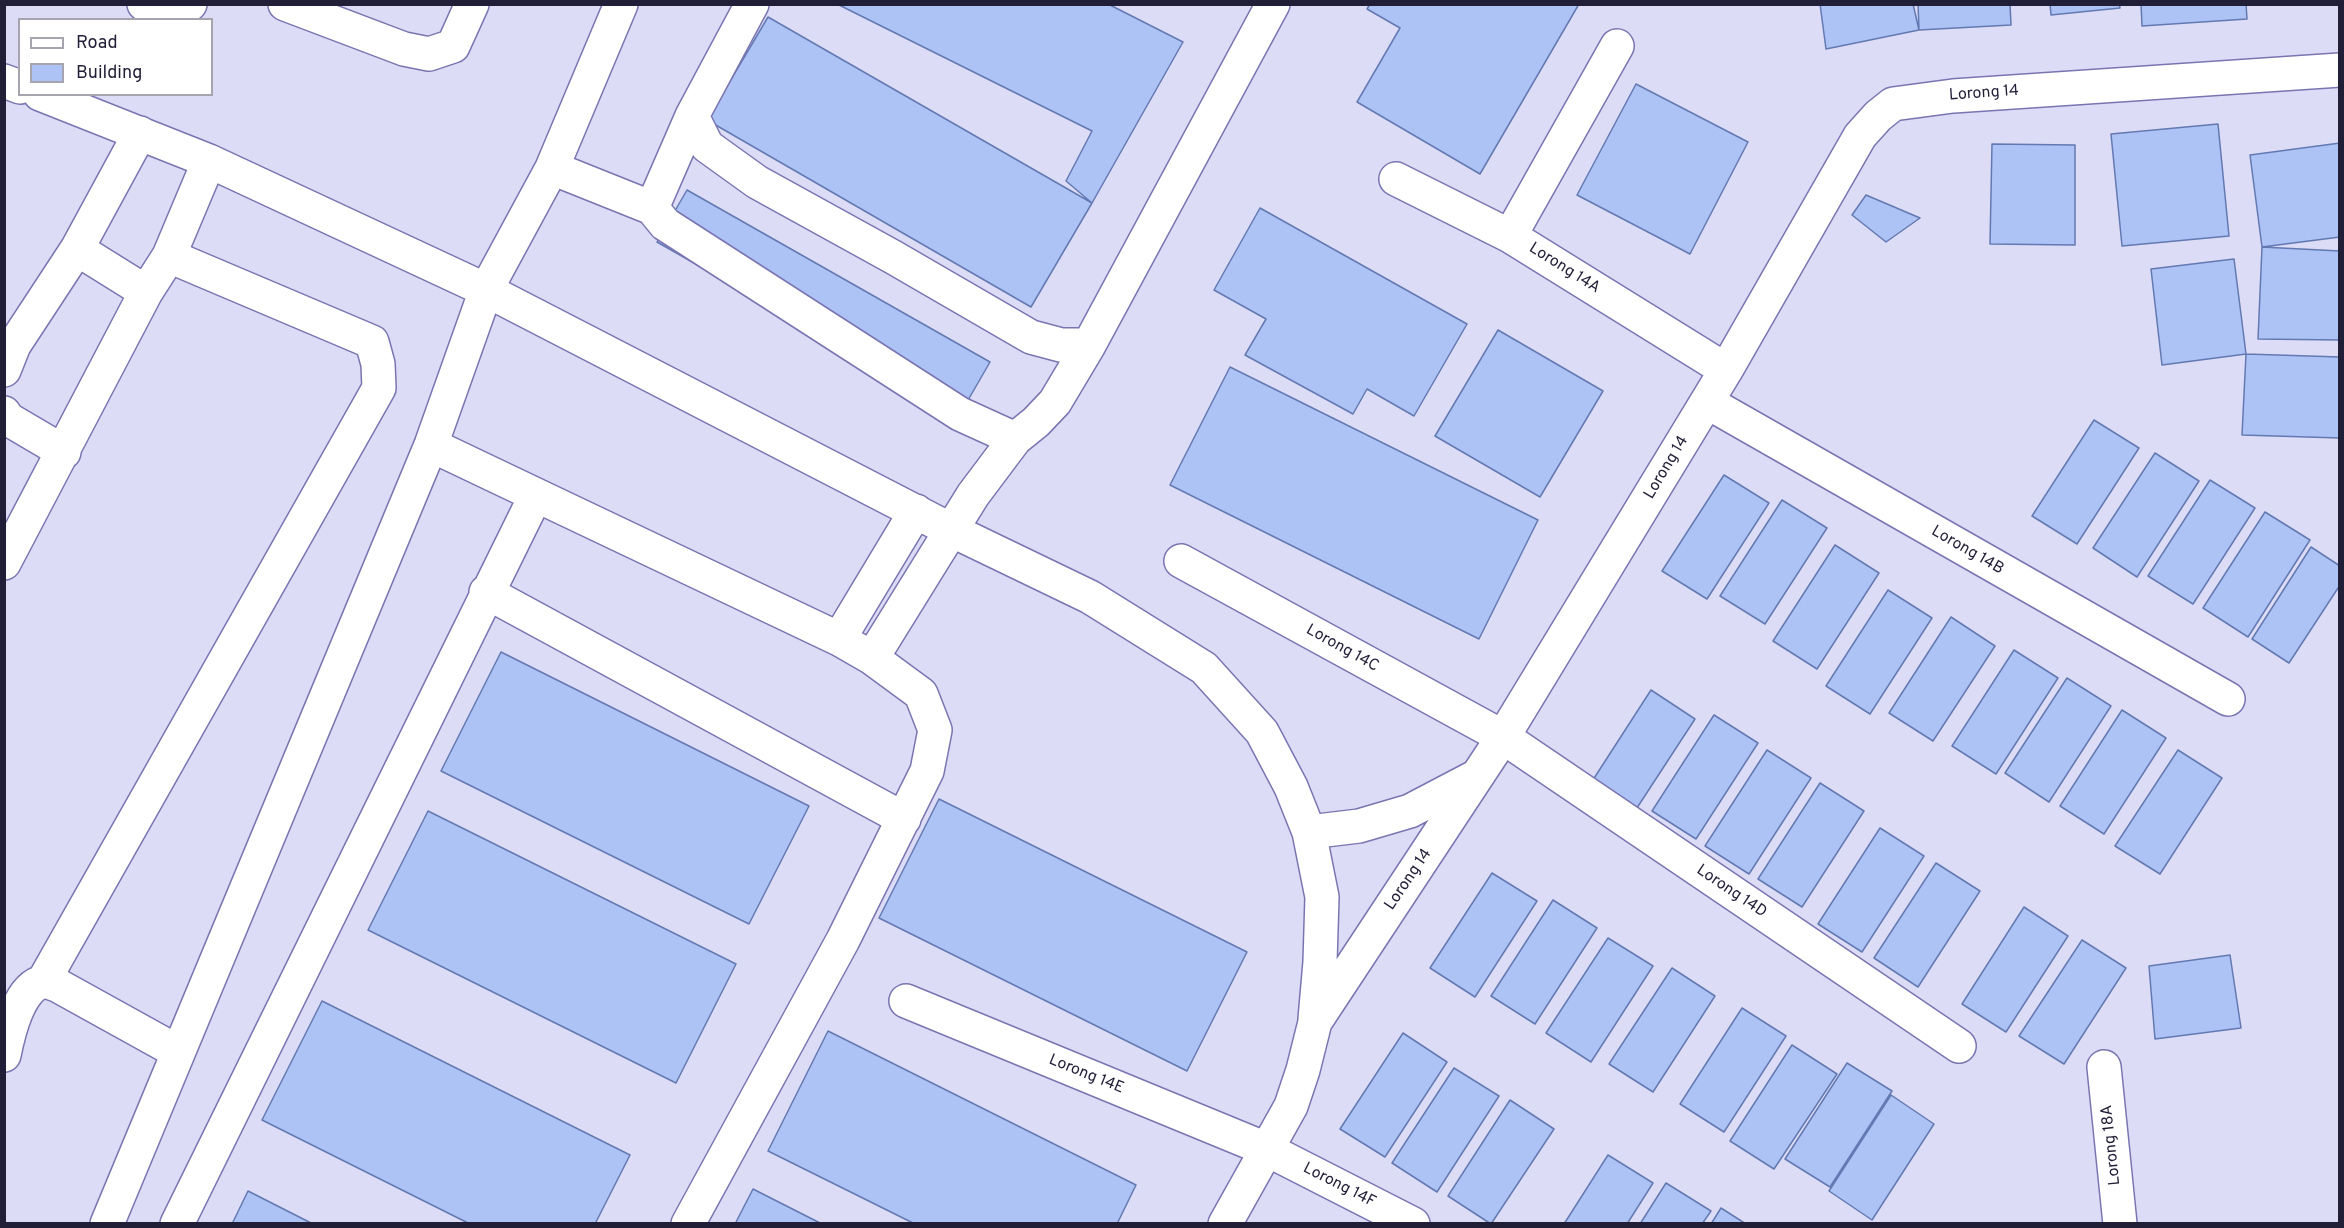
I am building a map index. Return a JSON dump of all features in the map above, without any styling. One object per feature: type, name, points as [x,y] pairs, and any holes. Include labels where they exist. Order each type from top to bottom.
[{"type":"street","points":[[130,18],[136,4]]},
{"type":"street","points":[[144,4],[150,8],[172,11],[190,4]]},
{"type":"street","points":[[285,4],[404,49],[429,54],[453,46],[471,4]]},
{"type":"street","points":[[107,1224],[431,445],[486,290],[552,168],[621,4]]},
{"type":"street","points":[[652,208],[692,116],[752,4]]},
{"type":"street","points":[[872,658],[973,495],[1015,439],[1055,402],[1089,345],[1273,4]]},
{"type":"street","points":[[1510,236],[1617,46]]},
{"type":"street","name":"Lorong 14","points":[[1225,1224],[1291,1106],[1315,1022],[1503,737],[1707,402],[1860,136],[1878,116],[1893,104],[1953,96],[2340,70]]},
{"type":"street","points":[[51,96],[89,103],[140,133],[209,160],[486,290],[951,530],[1090,597],[1204,668],[1262,732],[1291,787],[1309,832],[1322,897],[1315,1022]]},
{"type":"street","points":[[692,116],[707,147],[757,182],[1031,337],[1061,345],[1089,345]]},
{"type":"street","points":[[4,370],[14,345],[77,249],[140,133]]},
{"type":"street","points":[[4,563],[146,292],[169,256],[209,160]]},
{"type":"street","points":[[552,168],[652,208],[665,224],[960,414],[1015,439]]},
{"type":"street","name":"Lorong 14A","points":[[1396,179],[1510,236],[1726,370]]},
{"type":"street","points":[[77,249],[146,292]]},
{"type":"street","points":[[44,982],[379,388],[378,364],[372,342],[169,256]]},
{"type":"street","name":"Lorong 14B","points":[[1707,402],[2228,699]]},
{"type":"street","points":[[4,413],[8,419],[64,452]]},
{"type":"street","points":[[431,445],[839,639],[872,658],[921,694],[935,730],[927,771],[904,819],[843,940],[688,1224]]},
{"type":"street","points":[[177,1224],[486,592],[536,495]]},
{"type":"street","points":[[839,639],[916,511]]},
{"type":"street","name":"Lorong 14C","points":[[1181,561],[1503,737]]},
{"type":"street","points":[[486,592],[904,819]]},
{"type":"street","name":"Lorong 14D","points":[[1503,737],[1959,1046]]},
{"type":"street","points":[[1309,832],[1359,826],[1410,811],[1479,775]]},
{"type":"street","points":[[4,1055],[8,1035],[20,1003],[32,987],[44,982],[57,984],[178,1052]]},
{"type":"street","name":"Lorong 14E","points":[[906,1001],[1266,1149]]},
{"type":"street","name":"Lorong 18A","points":[[2104,1067],[2120,1224]]},
{"type":"street","name":"Lorong 14F","points":[[1266,1149],[1413,1224]]},
{"type":"building","points":[[837,4],[1108,4],[1183,42],[1092,203],[1066,181],[1092,131]]},
{"type":"building","points":[[1370,4],[1579,4],[1480,174],[1357,102],[1400,28],[1367,9]]},
{"type":"building","points":[[1820,4],[1913,4],[1919,30],[1826,49]]},
{"type":"building","points":[[1918,4],[2010,4],[2011,25],[1919,30]]},
{"type":"building","points":[[2050,4],[2119,4],[2120,8],[2051,15]]},
{"type":"building","points":[[2141,4],[2246,4],[2247,19],[2142,26]]},
{"type":"building","points":[[768,17],[1092,203],[1031,307],[707,120]]},
{"type":"building","points":[[1636,84],[1748,142],[1690,254],[1577,195]]},
{"type":"building","points":[[2218,124],[2229,236],[2122,246],[2111,134]]},
{"type":"building","points":[[2340,143],[2340,237],[2262,247],[2250,155]]},
{"type":"building","points":[[1992,144],[2075,145],[2075,245],[1990,244]]},
{"type":"building","points":[[687,190],[990,362],[960,414],[657,242]]},
{"type":"building","points":[[1866,195],[1920,218],[1886,242],[1852,215]]},
{"type":"building","points":[[1260,208],[1467,324],[1414,416],[1367,389],[1353,414],[1245,355],[1266,319],[1214,290]]},
{"type":"building","points":[[2262,247],[2340,251],[2340,340],[2258,339]]},
{"type":"building","points":[[2234,259],[2246,354],[2162,365],[2151,269]]},
{"type":"building","points":[[1498,330],[1603,391],[1540,497],[1435,436]]},
{"type":"building","points":[[2246,354],[2340,357],[2340,438],[2242,435]]},
{"type":"building","points":[[1230,367],[1538,520],[1479,639],[1170,485]]},
{"type":"building","points":[[2094,420],[2139,448],[2077,544],[2032,516]]},
{"type":"building","points":[[2155,453],[2199,481],[2137,577],[2093,548]]},
{"type":"building","points":[[1724,475],[1769,503],[1707,599],[1662,571]]},
{"type":"building","points":[[2210,480],[2255,508],[2193,604],[2148,576]]},
{"type":"building","points":[[1782,500],[1827,528],[1765,624],[1720,596]]},
{"type":"building","points":[[2265,512],[2310,540],[2248,637],[2203,608]]},
{"type":"building","points":[[1835,545],[1879,573],[1817,669],[1773,641]]},
{"type":"building","points":[[2311,547],[2340,566],[2340,585],[2289,663],[2252,639]]},
{"type":"building","points":[[1888,590],[1932,618],[1870,714],[1826,686]]},
{"type":"building","points":[[1951,617],[1995,646],[1933,741],[1889,713]]},
{"type":"building","points":[[2014,650],[2058,678],[1996,774],[1952,746]]},
{"type":"building","points":[[501,652],[809,806],[749,924],[441,771]]},
{"type":"building","points":[[2067,678],[2111,706],[2049,802],[2005,773]]},
{"type":"building","points":[[1651,690],[1695,719],[1633,814],[1589,786]]},
{"type":"building","points":[[2122,710],[2166,738],[2104,834],[2060,806]]},
{"type":"building","points":[[1714,715],[1758,743],[1696,839],[1652,811]]},
{"type":"building","points":[[1767,750],[1811,778],[1749,874],[1705,846]]},
{"type":"building","points":[[2178,750],[2222,778],[2160,874],[2115,846]]},
{"type":"building","points":[[1820,783],[1864,811],[1802,907],[1758,879]]},
{"type":"building","points":[[939,799],[1247,952],[1187,1071],[879,918]]},
{"type":"building","points":[[428,811],[736,964],[676,1083],[368,930]]},
{"type":"building","points":[[1880,828],[1924,856],[1862,952],[1818,924]]},
{"type":"building","points":[[1936,863],[1980,891],[1918,987],[1874,958]]},
{"type":"building","points":[[1492,873],[1537,901],[1475,997],[1430,968]]},
{"type":"building","points":[[1553,900],[1597,928],[1535,1024],[1491,996]]},
{"type":"building","points":[[2024,907],[2068,936],[2006,1032],[1962,1004]]},
{"type":"building","points":[[1608,938],[1653,966],[1591,1062],[1546,1033]]},
{"type":"building","points":[[2082,940],[2126,968],[2064,1064],[2019,1036]]},
{"type":"building","points":[[2230,955],[2241,1028],[2155,1039],[2149,966]]},
{"type":"building","points":[[1672,968],[1715,996],[1653,1092],[1609,1064]]},
{"type":"building","points":[[322,1001],[630,1155],[595,1224],[470,1224],[262,1120]]},
{"type":"building","points":[[1742,1008],[1786,1036],[1724,1132],[1680,1104]]},
{"type":"building","points":[[828,1031],[1136,1185],[1117,1224],[915,1224],[768,1151]]},
{"type":"building","points":[[1403,1033],[1447,1062],[1385,1157],[1340,1129]]},
{"type":"building","points":[[1792,1045],[1837,1074],[1774,1169],[1730,1141]]},
{"type":"building","points":[[1847,1063],[1892,1091],[1830,1187],[1785,1159]]},
{"type":"building","points":[[1454,1068],[1499,1096],[1437,1192],[1392,1163]]},
{"type":"building","points":[[1891,1095],[1934,1124],[1872,1220],[1829,1191]]},
{"type":"building","points":[[1510,1100],[1554,1129],[1491,1224],[1448,1196]]},
{"type":"building","points":[[1608,1155],[1653,1183],[1627,1224],[1564,1224]]},
{"type":"building","points":[[1666,1183],[1711,1211],[1702,1224],[1640,1224]]},
{"type":"building","points":[[753,1189],[822,1224],[735,1224]]},
{"type":"building","points":[[248,1191],[313,1224],[232,1224]]},
{"type":"building","points":[[1721,1208],[1746,1224],[1711,1224]]}]
